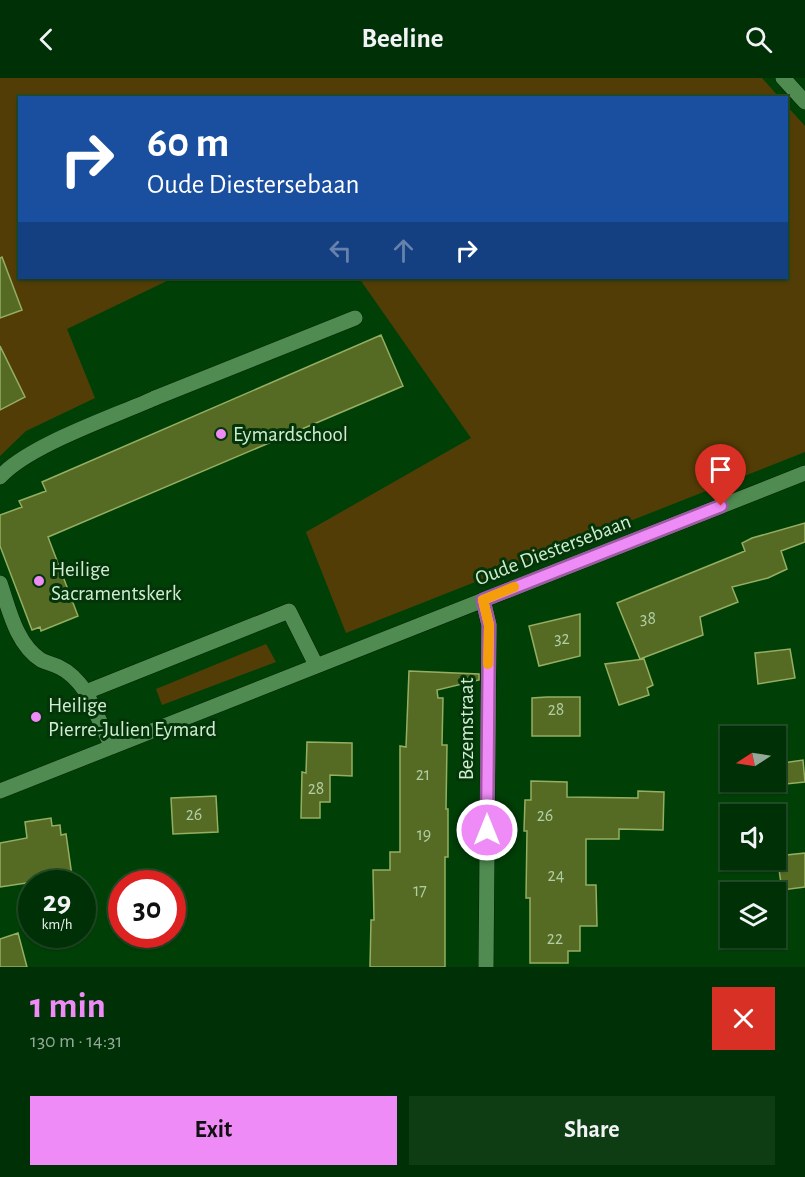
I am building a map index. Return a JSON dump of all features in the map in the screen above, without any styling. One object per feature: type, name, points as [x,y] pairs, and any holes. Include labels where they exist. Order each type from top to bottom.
[{"type":"street","points":[[783,78],[805,102]]},
{"type":"street","points":[[0,477],[11,465],[60,439],[155,398],[356,318]]},
{"type":"street","name":"Oude Diestersebaan","points":[[0,791],[805,473]]},
{"type":"street","points":[[0,583],[15,628],[34,654],[43,661],[59,667],[78,681],[86,692],[112,747]]},
{"type":"street","name":"Bezemstraat","points":[[483,600],[489,625],[486,967]]},
{"type":"street","points":[[86,692],[289,611],[316,665]]},
{"type":"shaded area","points":[[0,78],[762,78],[778,96],[18,96],[18,279],[171,279],[67,329],[95,398],[26,431],[0,456]]},
{"type":"shaded area","points":[[788,107],[805,126],[805,452],[346,633],[306,532],[471,438],[360,279],[788,279]]},
{"type":"shaded area","points":[[266,644],[276,662],[162,705],[156,689]]},
{"type":"building","points":[[2,257],[22,310],[0,318],[0,258]]},
{"type":"building","name":"Eymardschool","points":[[381,335],[403,386],[48,537],[78,616],[41,631],[40,627],[32,630],[0,546],[0,515],[22,507],[19,501],[46,491],[42,482]]},
{"type":"building","points":[[0,346],[25,397],[0,410]]},
{"type":"building","points":[[805,523],[805,542],[781,551],[787,569],[768,578],[732,587],[738,602],[700,617],[703,635],[640,659],[617,603],[745,551],[742,543],[752,538]]},
{"type":"building","points":[[580,614],[580,656],[539,666],[529,626]]},
{"type":"building","points":[[790,649],[795,678],[758,684],[755,653]]},
{"type":"building","points":[[644,659],[653,685],[647,688],[649,695],[619,705],[605,664]]},
{"type":"building","points":[[409,671],[479,674],[479,680],[437,690],[438,698],[443,698],[442,745],[447,745],[448,857],[445,857],[445,967],[370,967],[371,920],[374,920],[373,870],[390,870],[390,852],[400,852],[400,746],[406,747]]},
{"type":"building","points":[[580,697],[580,736],[532,736],[532,698]]},
{"type":"building","points":[[307,742],[352,743],[352,776],[330,775],[330,802],[320,802],[320,818],[301,818],[302,772],[306,773]]},
{"type":"building","points":[[803,760],[805,782],[786,784],[786,763]]},
{"type":"building","points":[[531,781],[567,782],[567,797],[638,798],[638,791],[664,792],[663,830],[619,829],[619,839],[586,839],[586,885],[596,885],[597,926],[580,926],[580,951],[568,951],[568,963],[530,963],[530,898],[526,898],[527,831],[524,831],[525,800],[531,800]]},
{"type":"building","points":[[216,796],[218,832],[173,834],[171,798]]},
{"type":"building","points":[[51,818],[52,826],[60,825],[61,835],[66,834],[71,870],[18,870],[18,884],[0,887],[0,843],[27,838],[25,822]]},
{"type":"building","points":[[805,853],[805,887],[786,889],[786,882],[781,882],[779,870],[786,870],[786,855]]},
{"type":"building","points":[[18,933],[18,948],[22,948],[27,967],[0,967],[0,939]]},
{"type":"slow traffic","points":[[488,664],[489,625],[483,600],[514,587]]},
{"type":"place","name":"Eymardschool","points":[[221,434]]},
{"type":"place","name":"Heilige Sacramentskerk","points":[[39,581]]},
{"type":"place","name":"Heilige Pierre-Julien Eymard","points":[[36,717]]},
{"type":"route","points":[[487,830],[489,625],[483,600],[721,506]]}]
